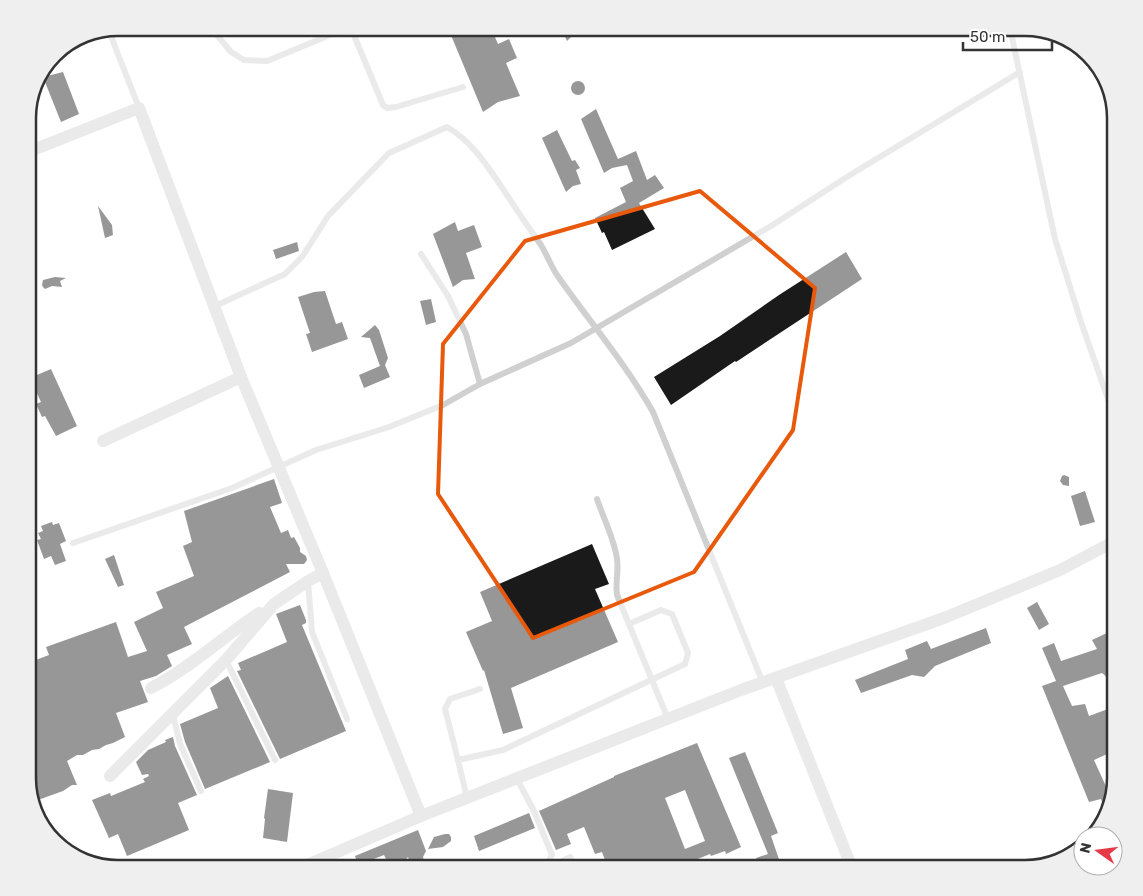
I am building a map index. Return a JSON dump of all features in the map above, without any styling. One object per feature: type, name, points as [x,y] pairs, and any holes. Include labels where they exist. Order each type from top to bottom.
[{"type":"street","points":[[36,149],[139,108],[241,377],[323,573],[421,816]]},
{"type":"street","points":[[103,441],[241,377]]},
{"type":"street","points":[[319,860],[421,816],[668,719],[944,618],[1060,570],[1107,545]]},
{"type":"street","points":[[151,688],[165,681],[274,604],[323,573]]},
{"type":"street","points":[[110,776],[226,660],[274,604]]},
{"type":"street","points":[[776,678],[849,860]]},
{"type":"lane","points":[[218,36],[231,52],[244,60],[267,61],[329,36]]},
{"type":"lane","points":[[353,36],[383,105],[387,108],[463,87]]},
{"type":"lane","points":[[1012,36],[1055,239],[1081,322],[1107,394]]},
{"type":"lane","points":[[112,37],[139,108]]},
{"type":"lane","points":[[74,543],[232,488],[316,450],[389,427],[443,405],[480,384],[571,344],[771,226],[850,175],[1020,72]]},
{"type":"lane","points":[[215,306],[285,274],[302,257],[328,216],[389,153],[447,127],[457,133],[475,150],[490,170],[541,246],[556,273],[636,381],[653,412],[763,683]]},
{"type":"lane","points":[[421,254],[448,296],[466,334],[480,384]]},
{"type":"lane","points":[[597,499],[617,557],[618,571],[615,582],[617,595],[668,719]]},
{"type":"lane","points":[[308,581],[312,632],[347,719]]},
{"type":"lane","points":[[458,760],[503,750],[685,664],[688,653],[672,614],[661,610],[629,624]]},
{"type":"lane","points":[[226,660],[275,760]]},
{"type":"lane","points":[[467,799],[445,709],[450,699],[480,690]]},
{"type":"lane","points":[[173,715],[180,744],[201,791]]},
{"type":"lane","points":[[517,779],[534,811],[552,855],[549,860]]},
{"type":"highlighted area","points":[[700,191],[815,288],[793,430],[694,572],[533,638],[438,494],[443,344],[525,241]]},
{"type":"building","points":[[451,36],[494,36],[498,44],[509,39],[517,58],[506,63],[520,96],[498,102],[483,112]]},
{"type":"building","points":[[565,36],[572,36],[567,41]]},
{"type":"building","points":[[63,72],[79,114],[61,122],[45,83],[49,76]]},
{"type":"building","points":[[575,81],[581,81],[585,88],[581,95],[575,95],[571,91],[571,85]]},
{"type":"building","points":[[596,109],[618,159],[636,151],[647,180],[655,175],[664,188],[639,203],[655,229],[612,250],[595,218],[626,202],[620,188],[633,181],[627,165],[612,168],[604,173],[581,119]]},
{"type":"building","points":[[557,130],[572,161],[575,160],[580,168],[576,170],[581,184],[573,186],[566,192],[542,138]]},
{"type":"building","points":[[98,206],[112,225],[113,235],[105,238]]},
{"type":"building","points":[[455,222],[458,231],[474,225],[482,247],[466,253],[475,279],[463,280],[453,287],[433,234]]},
{"type":"building","points":[[297,242],[299,251],[276,259],[273,250]]},
{"type":"building","points":[[846,252],[862,279],[671,405],[654,377],[720,336]]},
{"type":"building","points":[[55,277],[66,278],[60,281],[62,287],[52,286],[45,289],[43,287],[43,280]]},
{"type":"building","points":[[325,291],[336,324],[342,322],[348,339],[312,352],[306,334],[310,333],[298,297]]},
{"type":"building","points":[[431,299],[436,322],[426,325],[420,301]]},
{"type":"building","points":[[375,325],[379,330],[388,358],[385,365],[390,377],[364,388],[359,375],[380,366],[370,338],[361,337]]},
{"type":"building","points":[[51,369],[77,426],[56,436],[45,416],[42,417],[36,404],[41,402],[36,391],[36,375]]},
{"type":"building","points":[[1064,475],[1069,477],[1069,486],[1063,485],[1060,481]]},
{"type":"building","points":[[274,479],[282,503],[270,507],[281,533],[288,530],[291,538],[294,537],[300,552],[306,556],[307,560],[304,564],[286,564],[290,572],[184,627],[192,644],[167,655],[172,666],[156,676],[140,681],[148,702],[116,713],[125,737],[83,755],[77,755],[67,761],[77,785],[72,785],[63,791],[39,800],[36,783],[36,660],[49,655],[46,647],[116,622],[128,657],[147,651],[134,622],[163,608],[156,592],[194,576],[183,546],[192,542],[184,511]]},
{"type":"building","points":[[1085,491],[1095,522],[1080,526],[1071,496]]},
{"type":"building","points":[[52,522],[53,525],[59,523],[66,541],[60,544],[66,561],[55,565],[51,556],[44,559],[37,540],[41,539],[38,533],[43,531],[41,526]]},
{"type":"building","points":[[592,544],[609,584],[595,589],[618,642],[511,688],[523,728],[503,734],[484,670],[466,632],[492,621],[480,592]]},
{"type":"building","points":[[114,555],[124,585],[118,587],[105,559]]},
{"type":"building","points":[[1037,602],[1049,624],[1039,630],[1027,608]]},
{"type":"building","points":[[300,605],[306,620],[306,623],[302,625],[346,731],[280,759],[237,671],[241,670],[238,663],[287,642],[276,614]]},
{"type":"building","points":[[986,628],[991,643],[935,666],[924,677],[912,675],[861,693],[855,680],[908,659],[905,650],[927,641],[931,649]]},
{"type":"building","points":[[1107,633],[1107,677],[1102,673],[1063,686],[1072,706],[1085,704],[1089,716],[1107,709],[1107,754],[1094,760],[1106,786],[1102,803],[1101,799],[1089,802],[1042,686],[1056,681],[1042,648],[1054,643],[1061,661],[1097,649],[1092,640]]},
{"type":"building","points":[[228,676],[270,762],[205,789],[185,742],[180,724],[218,708],[210,688]]},
{"type":"building","points":[[173,737],[175,746],[197,795],[178,803],[189,830],[127,856],[118,834],[109,838],[92,800],[110,793],[111,796],[145,782],[143,779],[149,776],[148,774],[142,775],[136,762],[148,750]]},
{"type":"building","points":[[697,743],[741,847],[726,854],[725,851],[695,860],[605,860],[602,852],[595,854],[584,827],[567,834],[571,844],[556,850],[539,811],[614,777]],"holes":[[[685,790],[705,841],[685,849],[665,798]]]},
{"type":"building","points":[[745,752],[778,833],[771,836],[779,860],[757,860],[756,858],[768,854],[729,758]]},
{"type":"building","points":[[268,789],[293,793],[287,842],[263,838]]},
{"type":"building","points":[[529,813],[535,828],[479,851],[474,836]]},
{"type":"building","points":[[418,830],[426,851],[423,857],[424,860],[409,860],[408,857],[405,860],[386,860],[384,855],[371,860],[356,860],[355,856]]},
{"type":"building","points":[[449,834],[451,841],[443,847],[428,849],[434,837]]}]
